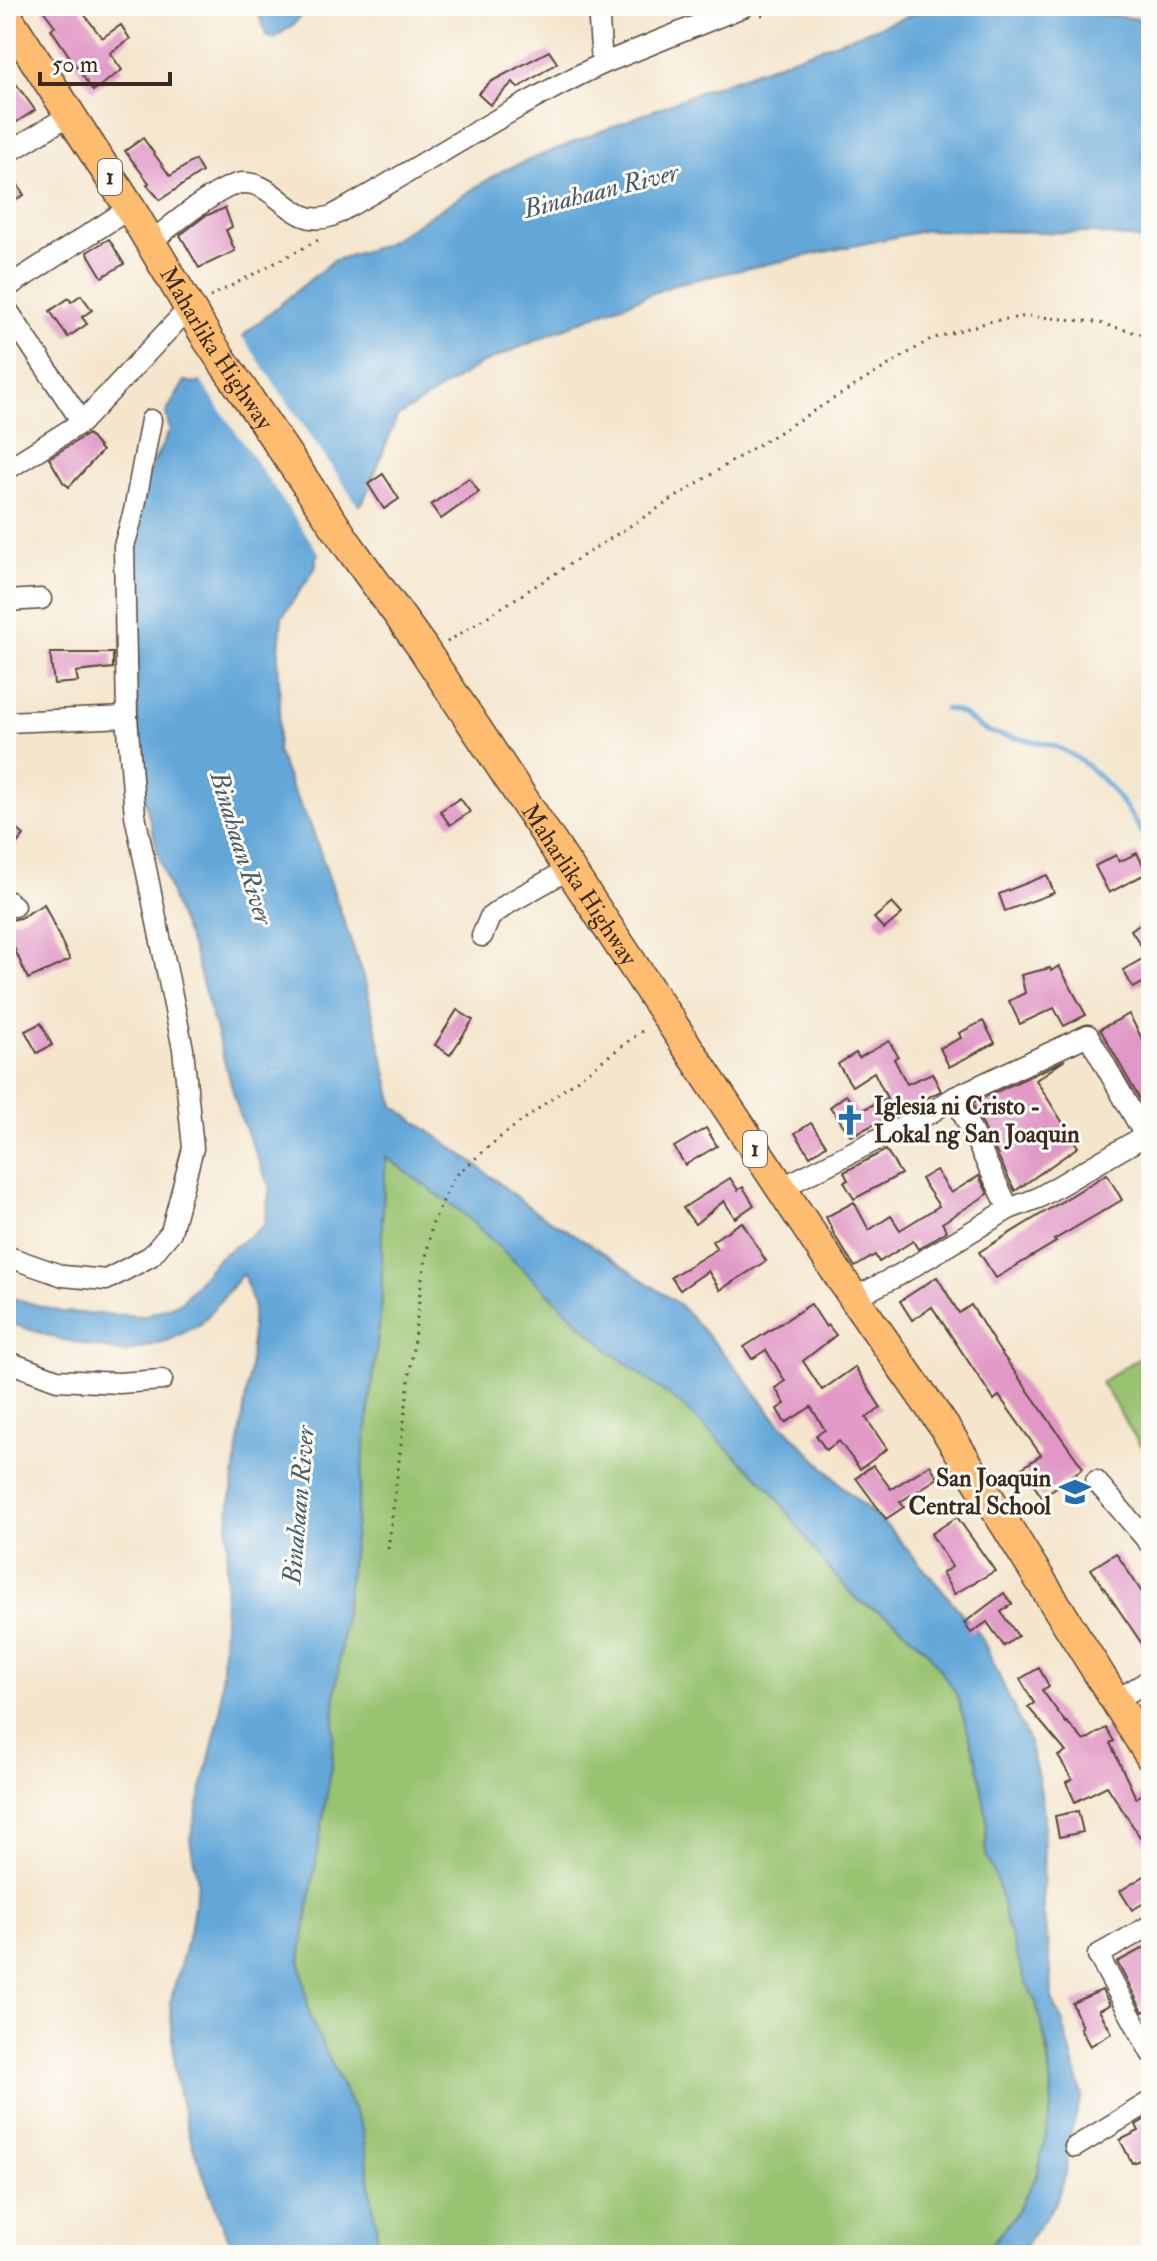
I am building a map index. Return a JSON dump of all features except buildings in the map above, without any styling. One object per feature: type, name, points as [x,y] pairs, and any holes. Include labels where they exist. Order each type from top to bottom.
[{"type":"highway","name":"Maharlika Highway","points":[[6,15],[130,208],[209,341],[427,655],[854,1298],[945,1428],[1151,1757]]},
{"type":"street","points":[[598,6],[602,64]]},
{"type":"street","points":[[151,242],[229,187],[245,183],[279,199],[309,220],[332,216],[400,179],[519,105],[602,64],[745,6]]},
{"type":"street","points":[[6,154],[71,114]]},
{"type":"street","points":[[6,288],[130,208]]},
{"type":"street","points":[[6,308],[82,422]]},
{"type":"street","points":[[6,470],[82,422],[189,308]]},
{"type":"street","points":[[6,1256],[63,1276],[106,1280],[151,1256],[171,1232],[193,1148],[183,1049],[135,815],[127,717],[124,546],[151,420]]},
{"type":"street","points":[[6,601],[41,599]]},
{"type":"street","points":[[6,722],[127,717]]},
{"type":"street","points":[[482,936],[490,917],[569,869]]},
{"type":"street","points":[[781,1188],[930,1113],[955,1097],[1088,1035],[1149,1138],[1038,1198],[1009,1209],[899,1275],[854,1298]]},
{"type":"street","points":[[955,1097],[1009,1209]]},
{"type":"street","points":[[6,1361],[57,1380],[119,1383],[162,1380]]},
{"type":"street","points":[[1096,1481],[1151,1545]]},
{"type":"street","points":[[1115,1701],[1151,1679]]},
{"type":"street","points":[[1151,1925],[1098,1955],[1151,2053]]},
{"type":"street","points":[[1075,2147],[1151,2101]]},
{"type":"path","points":[[427,655],[931,339],[992,321],[1029,316],[1096,322],[1151,337]]},
{"type":"path","points":[[388,1549],[426,1254],[432,1225],[453,1178],[499,1138],[665,1013]]},
{"type":"green space","points":[[386,1157],[465,1215],[611,1352],[680,1403],[770,1488],[824,1563],[857,1600],[894,1620],[928,1652],[956,1693],[977,1761],[987,1819],[986,1854],[998,1885],[1008,1929],[1036,2002],[1047,2050],[1052,2106],[1038,2173],[1013,2218],[983,2255],[437,2255],[407,2247],[380,2255],[362,2128],[310,2018],[300,1960],[332,1763],[336,1688],[382,1301]]},
{"type":"green space","points":[[1139,1358],[1151,1377],[1151,1438],[1140,1445],[1101,1382]]},
{"type":"water","points":[[249,6],[309,6],[293,25],[274,38],[267,37],[260,17]]},
{"type":"water","name":"Binahaan River","points":[[936,6],[1030,6],[1151,22],[1151,241],[1094,233],[928,230],[679,283],[481,364],[397,417],[364,500],[316,556],[316,567],[282,617],[278,659],[280,705],[277,751],[311,826],[366,985],[394,1106],[533,1210],[680,1305],[773,1415],[845,1489],[891,1530],[981,1636],[1029,1742],[1039,1781],[1044,1813],[1043,1908],[1052,1999],[1063,2023],[1082,2095],[1068,2143],[1066,2173],[1055,2204],[1024,2247],[1014,2255],[983,2255],[1013,2218],[1038,2173],[1052,2106],[1048,2050],[1036,2002],[1008,1929],[998,1885],[986,1854],[987,1819],[977,1761],[956,1693],[928,1652],[894,1620],[857,1600],[824,1563],[770,1488],[680,1404],[611,1352],[465,1215],[386,1157],[382,1301],[336,1688],[332,1763],[300,1960],[310,2018],[362,2128],[380,2255],[238,2255],[223,2227],[189,2136],[176,2080],[170,2003],[191,1925],[198,1882],[190,1839],[220,1714],[229,1511],[250,1368],[253,1304],[243,1273],[200,1325],[169,1340],[125,1353],[56,1338],[6,1322],[6,1296],[61,1312],[144,1316],[181,1302],[218,1258],[264,1226],[270,1188],[239,1113],[194,953],[160,860],[139,777],[135,631],[129,562],[137,495],[170,430],[166,413],[185,381],[198,384],[248,331],[333,261],[383,245],[502,171],[699,92]]},
{"type":"pier","points":[[240,333],[361,510],[321,556],[198,377]]},
{"type":"waterway","points":[[945,709],[964,715],[987,731],[1054,746],[1084,763],[1110,788],[1151,847]]},
{"type":"place","name":"Iglesia ni Cristo - Lokal ng San Joaquin","points":[[850,1120]]},
{"type":"place","name":"San Joaquin Central School","points":[[1075,1492]]}]
